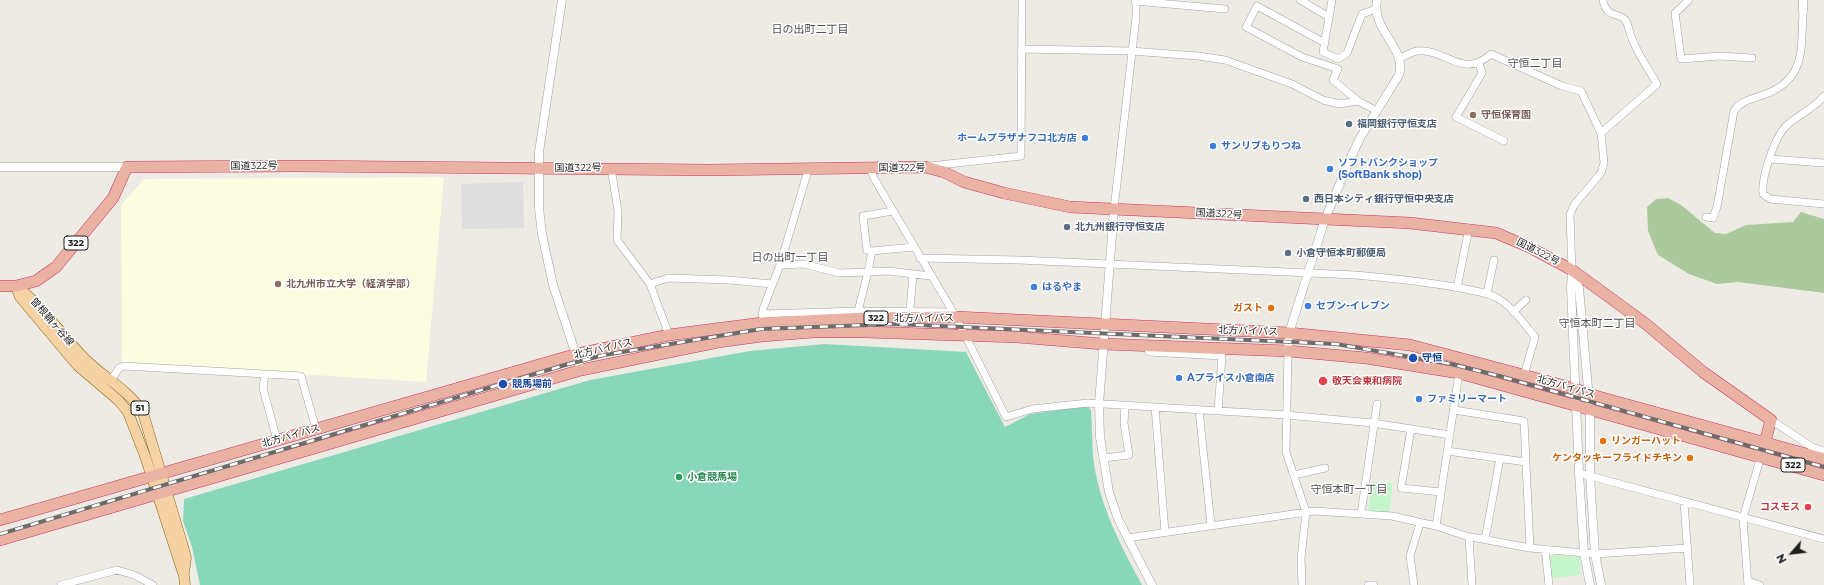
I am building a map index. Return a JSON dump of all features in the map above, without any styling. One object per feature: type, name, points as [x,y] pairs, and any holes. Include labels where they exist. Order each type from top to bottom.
[{"type":"highway","name":"国道322号","points":[[127,168],[297,166],[710,170],[809,167],[870,169],[925,167],[944,172],[964,182],[1030,200],[1070,207],[1410,223],[1468,228],[1496,233],[1514,240],[1572,270],[1646,324],[1703,372],[1771,420]]},
{"type":"highway","name":"322","points":[[0,286],[16,286],[36,281],[56,267],[113,198],[127,168]]},
{"type":"highway","name":"北方バイパス","points":[[0,520],[577,354],[762,318],[866,318],[954,315],[1105,325],[1289,333],[1410,345],[1576,389],[1588,394],[1764,442]]},
{"type":"highway","name":"北方バイパス","points":[[0,540],[581,370],[718,342],[762,336],[865,332],[964,335],[1017,337],[1103,344],[1288,351],[1338,355],[1459,373],[1761,456]]},
{"type":"highway","points":[[1761,456],[1771,420]]},
{"type":"highway","name":"322","points":[[1764,442],[1824,459]]},
{"type":"highway","name":"322","points":[[1761,456],[1824,474]]},
{"type":"main road","name":"曽根鞘ヶ谷線","points":[[16,286],[31,297],[79,353],[132,399],[143,413],[156,474],[182,543],[186,558],[184,580]]},
{"type":"main road","name":"曽根鞘ヶ谷線","points":[[16,286],[20,297],[74,362],[124,406],[156,474]]},
{"type":"street","points":[[562,0],[539,152],[539,208],[542,234],[553,285],[577,354],[581,370]]},
{"type":"street","points":[[925,167],[1022,156],[1022,0]]},
{"type":"street","points":[[1300,0],[1329,17]]},
{"type":"street","points":[[1302,585],[1301,558],[1306,512],[1286,452],[1289,333],[1325,219],[1352,154],[1401,68],[1400,58],[1381,27],[1377,4],[1362,14],[1347,53],[1338,59],[1323,52],[1332,0]]},
{"type":"street","points":[[1601,134],[1657,84],[1633,42],[1625,20],[1622,17],[1612,15],[1604,6],[1603,0]]},
{"type":"street","points":[[1689,0],[1675,13],[1681,59],[1720,56],[1752,58]]},
{"type":"street","points":[[1706,217],[1713,218],[1717,208],[1734,111],[1738,105],[1744,101],[1777,89],[1787,82],[1799,65],[1803,0]]},
{"type":"street","points":[[1152,585],[1118,519],[1109,492],[1103,458],[1099,404],[1109,264],[1136,17],[1136,1],[1225,9]]},
{"type":"street","points":[[1325,43],[1257,6],[1246,26],[1302,57],[1338,69],[1333,80],[1358,100],[1377,111]]},
{"type":"street","points":[[1022,49],[1131,52],[1198,56],[1225,60],[1292,84],[1323,100],[1339,104],[1358,100]]},
{"type":"street","points":[[1400,58],[1417,51],[1428,52],[1464,64],[1479,63],[1491,54],[1562,86],[1581,91],[1601,134],[1603,167],[1574,205],[1570,215],[1572,270],[1571,287],[1579,473],[1584,553],[1590,585]]},
{"type":"street","points":[[1479,63],[1482,73],[1456,117],[1504,141]]},
{"type":"street","points":[[1824,96],[1816,106],[1785,127],[1779,136],[1762,184],[1763,194],[1770,199],[1824,204]]},
{"type":"street","points":[[1816,106],[1824,106]]},
{"type":"street","points":[[1770,159],[1824,163]]},
{"type":"street","points":[[0,167],[127,168]]},
{"type":"street","points":[[762,336],[762,309],[780,265],[809,167]]},
{"type":"street","points":[[611,168],[618,211],[617,240],[650,284],[669,335]]},
{"type":"street","points":[[870,169],[954,315],[1006,418],[1032,409],[1088,403],[1286,415],[1373,423],[1450,435]]},
{"type":"street","points":[[893,211],[863,216],[867,250],[872,251],[914,247]]},
{"type":"street","points":[[1457,288],[1468,228]]},
{"type":"street","points":[[858,311],[872,251]]},
{"type":"street","points":[[920,258],[1109,264],[1405,279],[1457,288],[1487,294],[1498,298],[1513,312],[1535,337],[1524,375]]},
{"type":"street","points":[[1487,294],[1494,260]]},
{"type":"street","points":[[780,265],[804,264],[840,273],[888,270],[931,276]]},
{"type":"street","points":[[1572,270],[1579,288],[1590,410],[1590,476],[1595,554],[1601,585]]},
{"type":"street","points":[[910,310],[912,274]]},
{"type":"street","points":[[650,284],[668,278],[729,280],[772,284]]},
{"type":"street","points":[[1513,312],[1526,300]]},
{"type":"street","points":[[762,318],[858,311],[910,310],[954,315]]},
{"type":"street","points":[[1146,346],[1149,352],[1222,356],[1218,411]]},
{"type":"street","points":[[111,380],[119,368],[124,366],[302,376],[316,429]]},
{"type":"street","points":[[1436,526],[1459,373]]},
{"type":"street","points":[[265,374],[263,388],[277,440]]},
{"type":"street","points":[[1361,514],[1373,423],[1377,404]]},
{"type":"street","points":[[1103,458],[1129,455],[1124,423],[1125,405]]},
{"type":"street","points":[[1155,407],[1165,532]]},
{"type":"street","points":[[1199,410],[1211,525]]},
{"type":"street","points":[[1454,410],[1524,421],[1530,548]]},
{"type":"street","points":[[1771,420],[1812,447],[1824,451]]},
{"type":"street","points":[[1411,429],[1401,488],[1441,492]]},
{"type":"street","points":[[1447,451],[1526,462]]},
{"type":"street","points":[[1760,585],[1748,583],[1743,518],[1761,456]]},
{"type":"street","points":[[1485,540],[1500,458]]},
{"type":"street","points":[[1294,475],[1325,468]]},
{"type":"street","points":[[1579,473],[1824,539]]},
{"type":"street","points":[[1684,502],[1690,585]]},
{"type":"street","points":[[1127,538],[1306,512],[1392,516],[1436,526],[1470,537],[1530,548],[1595,554],[1688,548]]},
{"type":"street","points":[[1414,585],[1410,556],[1420,523]]},
{"type":"street","points":[[1470,537],[1472,585]]},
{"type":"street","points":[[1545,549],[1549,585]]},
{"type":"street","points":[[61,585],[117,570],[134,575],[153,585]]},
{"type":"street","points":[[1368,585],[1374,585]]},
{"type":"shaded area","name":"北九州市立大学（経済学部）","points":[[444,177],[426,382],[122,363],[121,205],[144,179]]},
{"type":"shaded area","points":[[523,182],[524,228],[462,229],[461,184]]},
{"type":"green space","points":[[1668,198],[1681,205],[1715,233],[1726,234],[1746,225],[1793,222],[1801,212],[1824,219],[1824,293],[1738,282],[1717,284],[1689,274],[1658,255],[1648,231],[1647,207],[1656,199]]},
{"type":"green space","name":"小倉競馬場","points":[[825,344],[966,352],[1005,427],[1030,414],[1088,406],[1091,410],[1093,456],[1105,507],[1118,539],[1142,585],[200,585],[192,547],[183,521],[184,499],[590,380],[750,351]]},
{"type":"green space","points":[[1373,481],[1393,483],[1389,514],[1371,513],[1368,509]]},
{"type":"green space","points":[[1552,555],[1579,557],[1581,575],[1551,578],[1547,558]]},
{"type":"railway","points":[[0,534],[565,365],[604,355],[761,329],[895,324],[1336,344],[1451,364],[1499,376],[1824,467]]},
{"type":"place","name":"守恒保育園","points":[[1473,115]]},
{"type":"place","name":"福岡銀行守恒支店","points":[[1349,124]]},
{"type":"place","name":"ホームプラザナフコ北方店","points":[[1085,138]]},
{"type":"place","name":"サンリブもりつね","points":[[1213,146]]},
{"type":"place","name":"ソフトバンクショップ (SoftBank shop)","points":[[1330,169]]},
{"type":"place","name":"西日本シティ銀行守恒中央支店","points":[[1306,199]]},
{"type":"place","name":"北九州銀行守恒支店","points":[[1067,227]]},
{"type":"place","name":"小倉守恒本町郵便局","points":[[1288,253]]},
{"type":"place","name":"北九州市立大学（経済学部）","points":[[278,284]]},
{"type":"place","name":"はるやま","points":[[1034,287]]},
{"type":"place","name":"セブン-イレブン","points":[[1308,306]]},
{"type":"place","name":"ガスト","points":[[1271,308]]},
{"type":"place","name":"守恒","points":[[1413,358]]},
{"type":"place","name":"Aプライス小倉南店","points":[[1179,378]]},
{"type":"place","name":"敬天会東和病院","points":[[1323,381]]},
{"type":"place","name":"競馬場前","points":[[503,384]]},
{"type":"place","name":"ファミリーマート","points":[[1419,399]]},
{"type":"place","name":"リンガーハット","points":[[1603,441]]},
{"type":"place","name":"ケンタッキーフライドチキン","points":[[1690,458]]},
{"type":"place","name":"小倉競馬場","points":[[679,477]]},
{"type":"place","name":"コスモス","points":[[1808,507]]},
{"type":"district","name":"日の出町二丁目","points":[[810,30]]},
{"type":"district","name":"守恒二丁目","points":[[1535,64]]},
{"type":"district","name":"日の出町一丁目","points":[[790,258]]},
{"type":"district","name":"守恒本町二丁目","points":[[1597,324]]},
{"type":"district","name":"守恒本町一丁目","points":[[1349,490]]}]
